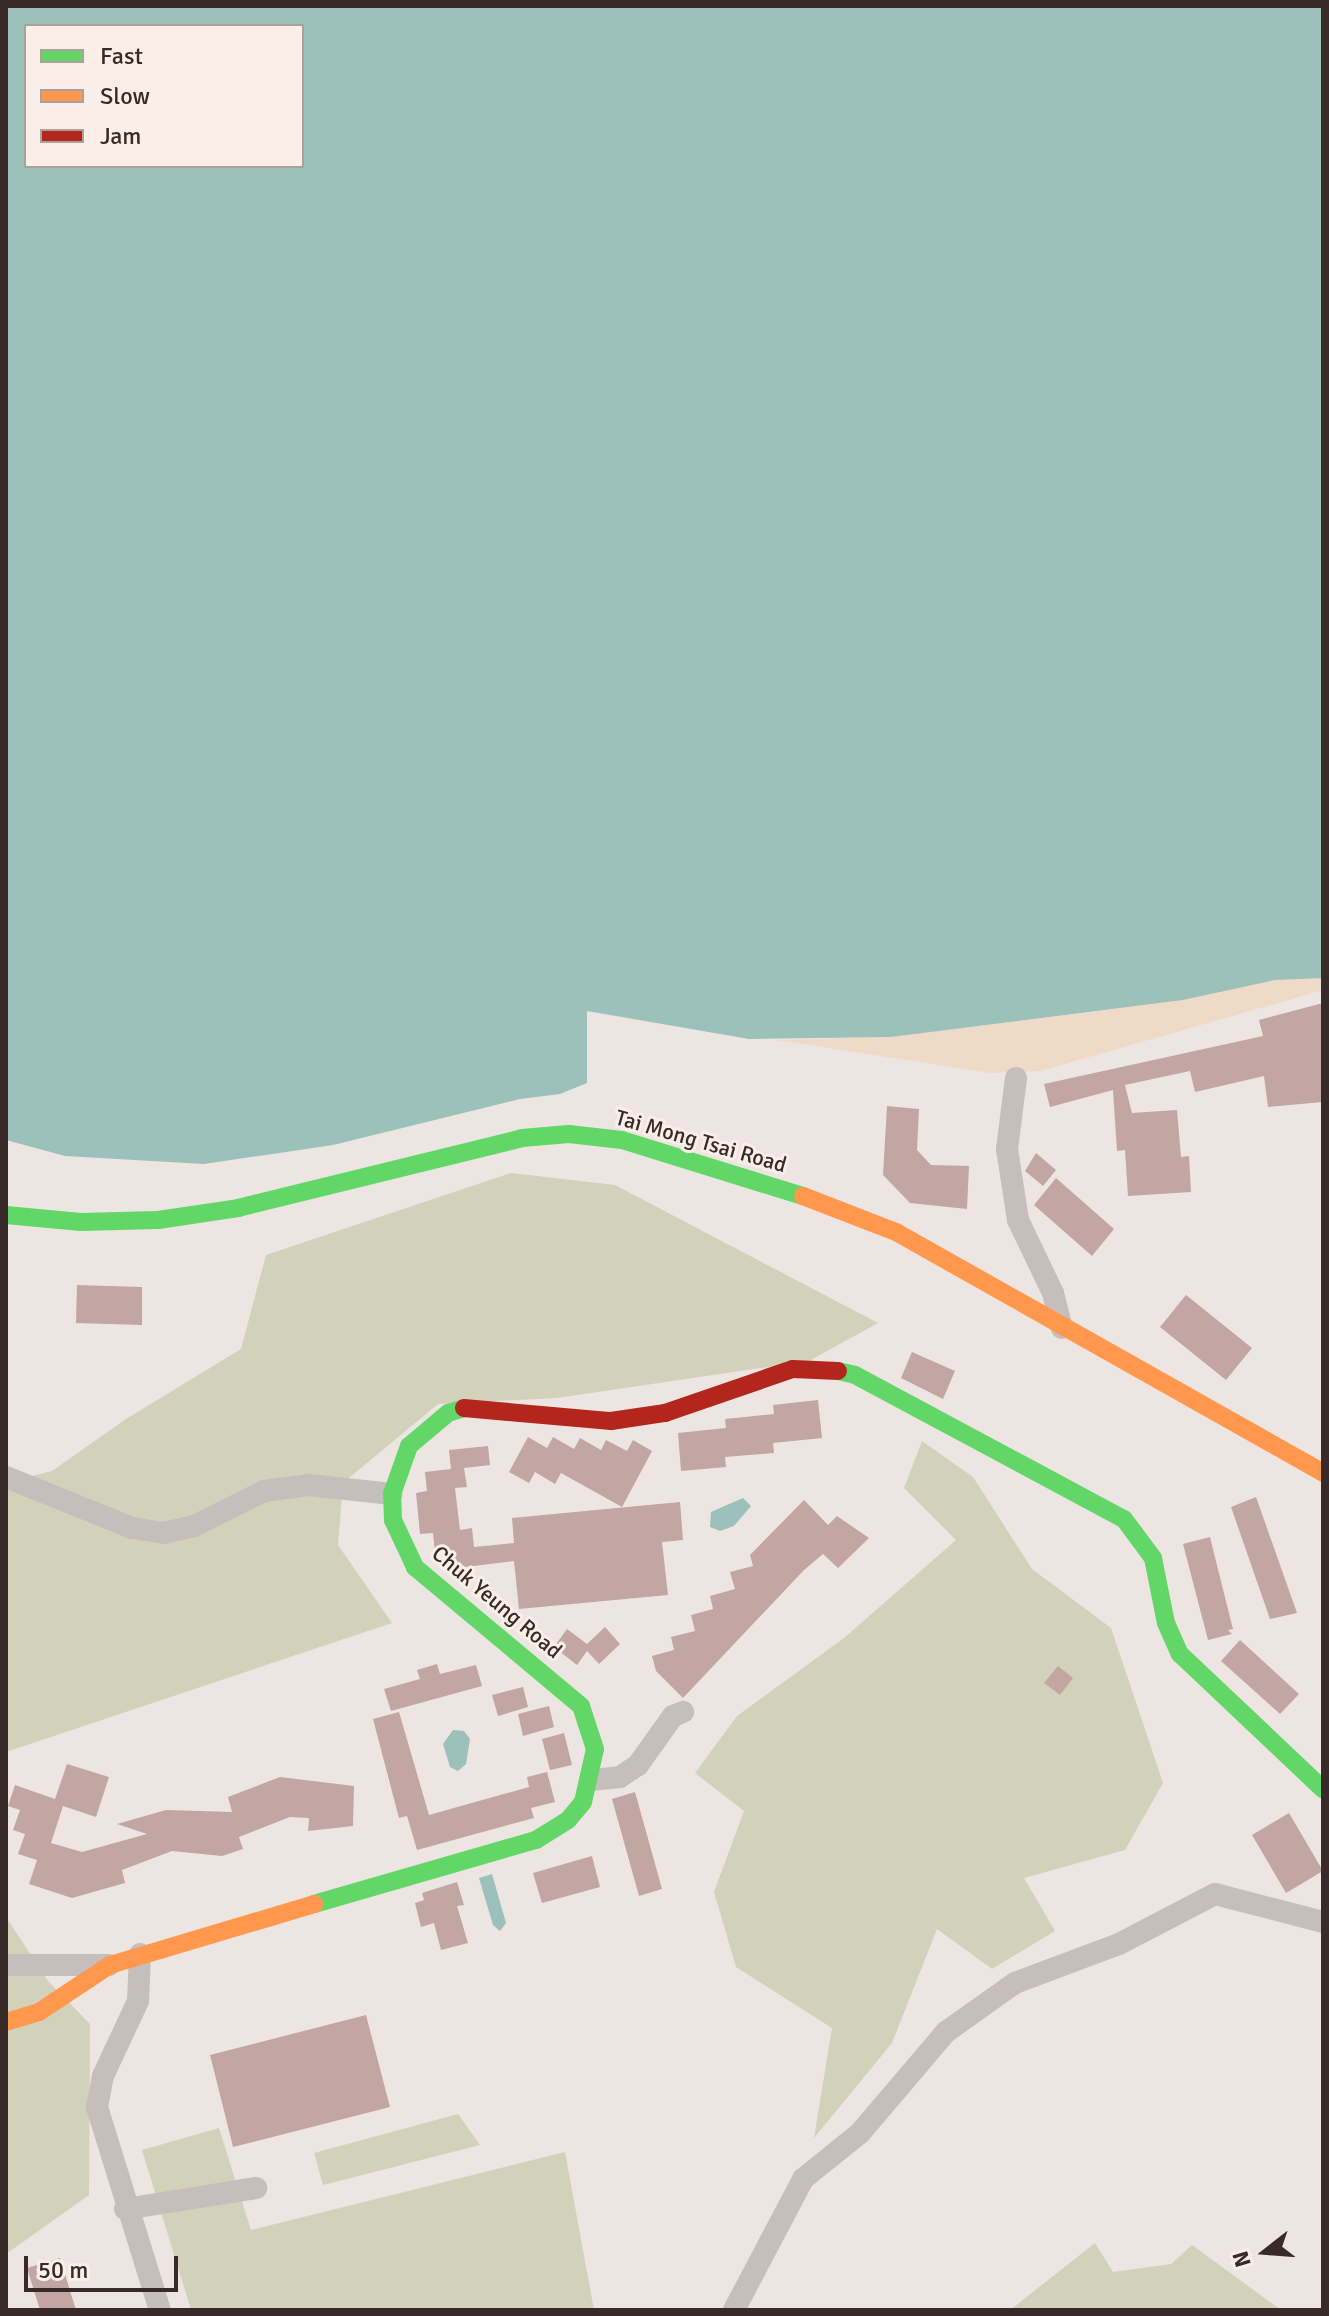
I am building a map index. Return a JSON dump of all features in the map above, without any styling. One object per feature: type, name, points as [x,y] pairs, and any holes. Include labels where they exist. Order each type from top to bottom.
[{"type":"street","points":[[1016,1078],[1007,1149],[1018,1220],[1053,1293],[1062,1328]]},
{"type":"street","name":"Tai Mong Tsai Road","points":[[6,1215],[81,1222],[210,1214],[522,1138],[595,1135],[658,1148],[875,1222],[1323,1473]]},
{"type":"street","name":"Chuk Yeung Road","points":[[6,2022],[39,2012],[110,1965],[140,1954],[536,1840],[568,1820],[592,1780],[593,1734],[581,1706],[415,1567],[393,1520],[392,1494],[409,1446],[426,1427],[472,1406],[498,1405],[588,1421],[634,1419],[793,1369],[839,1370],[1124,1519],[1153,1558],[1166,1623],[1180,1654],[1323,1789]]},
{"type":"street","points":[[6,1477],[132,1528],[164,1533],[194,1526],[264,1491],[309,1485],[392,1494]]},
{"type":"street","points":[[592,1780],[620,1777],[638,1765],[673,1716],[683,1712]]},
{"type":"street","points":[[734,2310],[803,2179],[860,2133],[946,2032],[1015,1983],[1119,1944],[1215,1894],[1323,1922]]},
{"type":"street","points":[[140,1954],[138,2001],[103,2076],[97,2107],[125,2209],[160,2310]]},
{"type":"street","points":[[6,1965],[110,1965]]},
{"type":"street","points":[[125,2209],[256,2188]]},
{"type":"green space","points":[[511,1173],[615,1185],[878,1323],[809,1361],[557,1398],[438,1404],[343,1483],[338,1545],[392,1623],[6,1752],[6,1483],[52,1471],[126,1419],[241,1349],[266,1255]]},
{"type":"green space","points":[[922,1441],[973,1477],[1032,1569],[1111,1628],[1163,1783],[1125,1850],[1024,1878],[1055,1931],[992,1969],[937,1929],[892,2043],[814,2138],[832,2028],[736,1967],[714,1892],[744,1811],[695,1773],[737,1716],[844,1638],[956,1540],[904,1488]]},
{"type":"green space","points":[[6,1917],[48,1981],[90,2024],[89,2195],[6,2254]]},
{"type":"green space","points":[[458,2114],[480,2145],[323,2185],[314,2153]]},
{"type":"green space","points":[[219,2128],[251,2230],[565,2152],[594,2310],[191,2310],[142,2150]]},
{"type":"green space","points":[[1095,2243],[1113,2272],[1171,2264],[1192,2245],[1281,2310],[1010,2310]]},
{"type":"sand","points":[[1323,978],[1323,990],[1040,1071],[991,1073],[777,1040],[891,1037],[1183,1000],[1275,980]]},
{"type":"water","points":[[6,6],[1323,6],[1323,978],[1275,980],[1183,1000],[891,1037],[749,1039],[587,1011],[587,1083],[560,1094],[520,1099],[333,1145],[204,1164],[65,1156],[6,1140]]},
{"type":"water","points":[[743,1498],[751,1506],[734,1526],[720,1531],[710,1527],[711,1512]]},
{"type":"water","points":[[453,1730],[464,1731],[470,1739],[466,1764],[458,1771],[450,1767],[443,1744]]},
{"type":"water","points":[[492,1874],[506,1923],[500,1931],[493,1925],[479,1878]]},
{"type":"building","points":[[1323,1003],[1323,1102],[1268,1107],[1264,1076],[1195,1092],[1190,1071],[1125,1085],[1132,1113],[1177,1110],[1181,1157],[1189,1156],[1191,1192],[1128,1196],[1125,1150],[1117,1151],[1113,1090],[1050,1107],[1044,1084],[1263,1036],[1259,1020]]},
{"type":"building","points":[[887,1106],[919,1109],[917,1150],[931,1165],[969,1166],[967,1209],[910,1203],[883,1175]]},
{"type":"building","points":[[1036,1153],[1056,1170],[1043,1186],[1025,1171]]},
{"type":"building","points":[[1056,1178],[1114,1229],[1092,1256],[1034,1205]]},
{"type":"building","points":[[77,1285],[142,1287],[142,1325],[76,1323]]},
{"type":"building","points":[[1186,1295],[1252,1348],[1226,1380],[1160,1327]]},
{"type":"building","points":[[912,1352],[955,1371],[943,1399],[901,1378]]},
{"type":"building","points":[[818,1400],[822,1438],[773,1443],[774,1453],[725,1457],[726,1467],[681,1471],[678,1433],[726,1428],[725,1419],[774,1414],[773,1405]]},
{"type":"building","points":[[528,1437],[547,1448],[553,1437],[574,1449],[580,1438],[601,1450],[606,1440],[627,1451],[633,1440],[652,1451],[622,1507],[561,1473],[555,1484],[535,1472],[529,1483],[509,1472]]},
{"type":"building","points":[[488,1446],[490,1465],[464,1468],[467,1487],[455,1488],[460,1530],[472,1528],[474,1547],[514,1543],[512,1518],[680,1502],[683,1540],[662,1542],[668,1595],[519,1609],[514,1561],[449,1569],[447,1550],[435,1552],[433,1533],[420,1534],[416,1493],[427,1491],[425,1472],[451,1469],[449,1450]]},
{"type":"building","points":[[1256,1497],[1297,1613],[1270,1619],[1231,1507]]},
{"type":"building","points":[[804,1500],[828,1525],[837,1516],[869,1538],[838,1568],[823,1554],[804,1570],[683,1698],[656,1671],[652,1656],[674,1650],[671,1637],[695,1631],[691,1615],[713,1609],[710,1596],[735,1589],[730,1572],[753,1566],[750,1555]]},
{"type":"building","points":[[1210,1537],[1233,1629],[1228,1630],[1232,1634],[1208,1640],[1183,1544]]},
{"type":"building","points":[[605,1627],[620,1644],[599,1664],[587,1651],[577,1665],[554,1647],[567,1629],[587,1644]]},
{"type":"building","points":[[1240,1640],[1299,1694],[1280,1714],[1221,1661]]},
{"type":"building","points":[[437,1664],[440,1674],[476,1665],[482,1686],[391,1711],[384,1689],[420,1679],[417,1670]]},
{"type":"building","points":[[1058,1666],[1073,1678],[1060,1695],[1044,1683]]},
{"type":"building","points":[[523,1687],[528,1707],[498,1716],[492,1695]]},
{"type":"building","points":[[549,1706],[554,1727],[523,1736],[518,1714]]},
{"type":"building","points":[[399,1712],[429,1815],[529,1787],[527,1777],[547,1772],[555,1802],[531,1808],[534,1818],[417,1850],[407,1816],[399,1818],[373,1719]]},
{"type":"building","points":[[564,1733],[572,1765],[550,1770],[542,1739]]},
{"type":"building","points":[[67,1764],[109,1777],[96,1817],[63,1806],[51,1843],[82,1852],[147,1834],[117,1824],[166,1810],[232,1812],[228,1797],[280,1777],[354,1786],[353,1826],[308,1831],[309,1818],[290,1817],[239,1837],[243,1849],[222,1856],[172,1851],[122,1870],[125,1883],[72,1898],[29,1884],[37,1860],[18,1854],[25,1834],[13,1830],[20,1810],[8,1806],[15,1785],[55,1799]]},
{"type":"building","points":[[635,1792],[662,1889],[639,1896],[612,1799]]},
{"type":"building","points":[[1289,1813],[1323,1871],[1286,1893],[1252,1835]]},
{"type":"building","points":[[592,1856],[600,1887],[542,1903],[533,1873]]},
{"type":"building","points":[[457,1882],[464,1905],[457,1906],[468,1943],[441,1950],[434,1923],[421,1927],[415,1903],[424,1900],[422,1893]]},
{"type":"building","points":[[366,2015],[390,2107],[233,2147],[210,2055]]},
{"type":"building","points":[[60,2258],[76,2310],[40,2310],[27,2268]]},
{"type":"traffic: fast","points":[[6,1215],[81,1222],[158,1220],[238,1208],[522,1138],[569,1134],[622,1140],[803,1196]]},
{"type":"traffic: fast","points":[[838,1371],[855,1375],[1124,1519],[1153,1558],[1166,1623],[1180,1654],[1323,1789]]},
{"type":"traffic: fast","points":[[314,1904],[536,1840],[568,1820],[583,1802],[595,1749],[581,1706],[415,1567],[393,1520],[392,1494],[409,1446],[448,1413],[464,1408]]},
{"type":"traffic: slow","points":[[803,1196],[896,1232],[1323,1473]]},
{"type":"traffic: slow","points":[[6,2022],[39,2012],[110,1965],[314,1904]]},
{"type":"traffic: jam","points":[[464,1408],[611,1421],[665,1413],[793,1369],[838,1371]]}]
